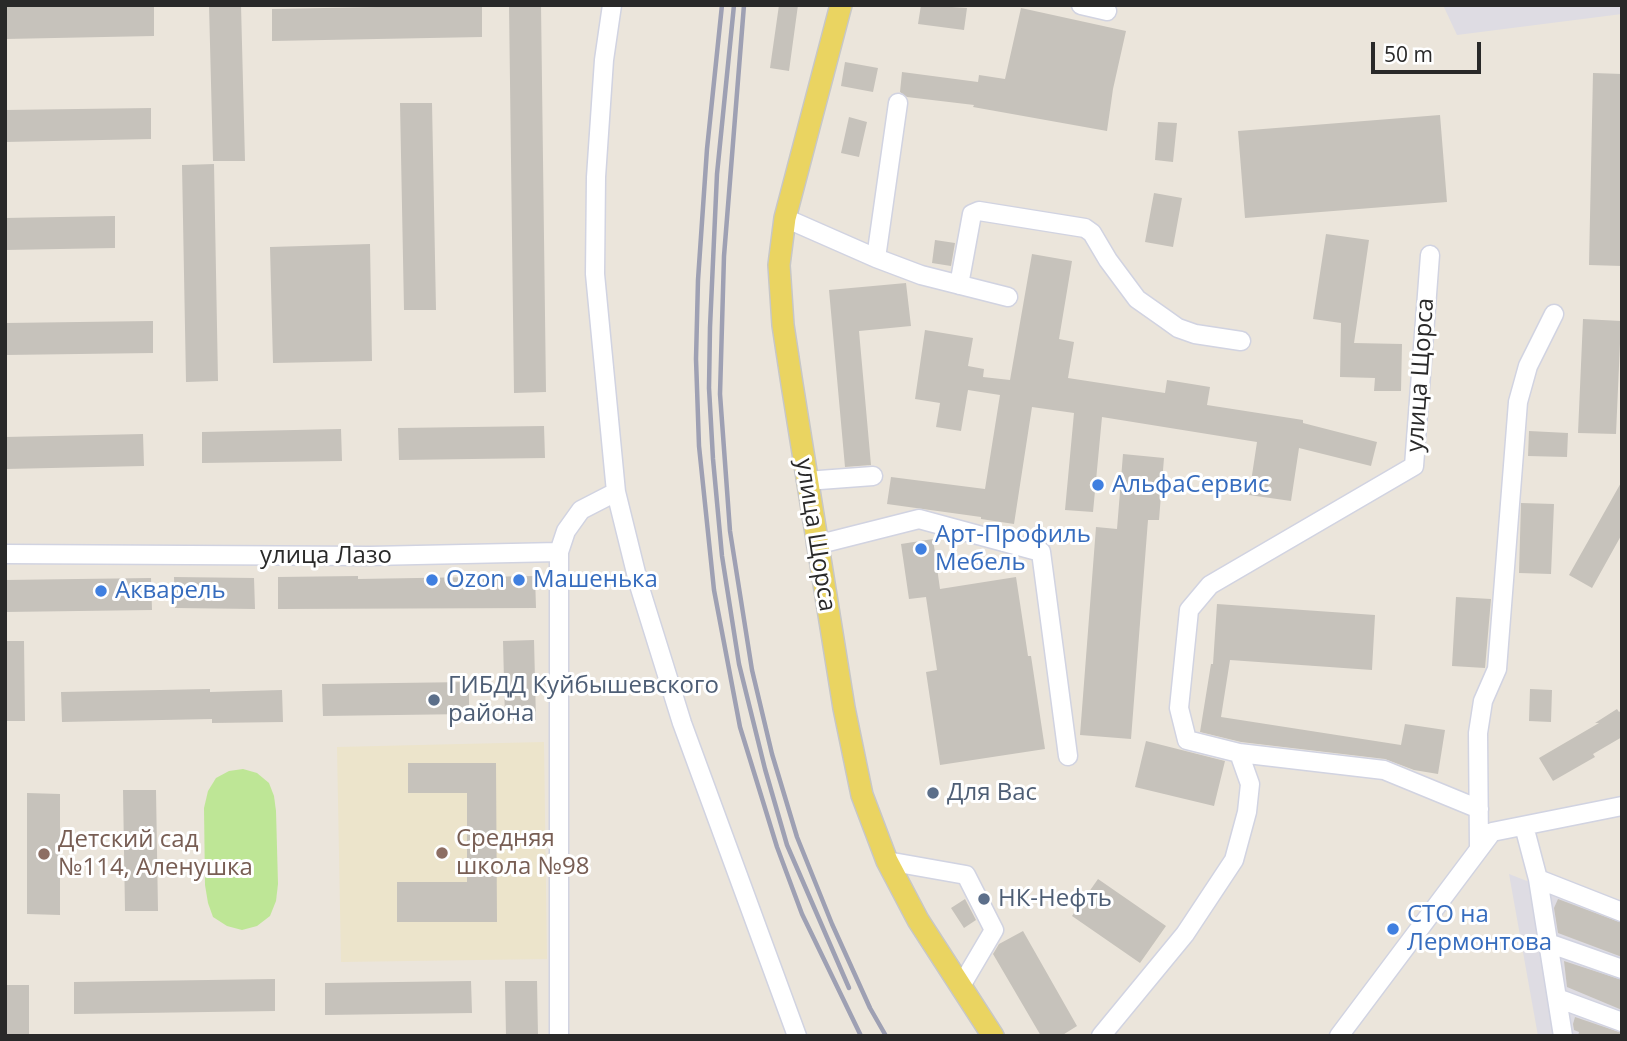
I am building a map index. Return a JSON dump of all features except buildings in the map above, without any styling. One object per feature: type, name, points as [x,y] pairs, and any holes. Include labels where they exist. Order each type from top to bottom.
[{"type":"main road","name":"улица Щорса","points":[[841,5],[785,218],[779,265],[783,325],[844,708],[862,795],[887,861],[918,920],[993,1036]]},
{"type":"street","points":[[612,5],[604,60],[596,177],[596,274],[616,492],[639,585],[682,723],[797,1036]]},
{"type":"street","points":[[1081,5],[1107,11]]},
{"type":"street","points":[[876,258],[898,103]]},
{"type":"street","points":[[959,285],[972,214],[979,211],[1085,228],[1092,233],[1137,299],[1178,328],[1195,334],[1241,341]]},
{"type":"street","points":[[785,218],[921,275],[1007,297]]},
{"type":"street","name":"улица Щорса","points":[[1239,753],[1187,740],[1179,708],[1189,610],[1210,585],[1414,466],[1430,255]]},
{"type":"street","points":[[1479,847],[1478,733],[1483,701],[1497,669],[1517,402],[1528,366],[1554,314]]},
{"type":"street","points":[[806,481],[873,476]]},
{"type":"street","points":[[559,1036],[559,552],[566,531],[581,510],[616,492]]},
{"type":"street","points":[[817,545],[919,519],[1041,552],[1068,755]]},
{"type":"street","name":"улица Лазо","points":[[5,554],[357,556],[559,552]]},
{"type":"street","points":[[1101,1036],[1185,934],[1234,860],[1247,812],[1250,784],[1239,753],[1384,770],[1479,809]]},
{"type":"street","points":[[1339,1036],[1492,832],[1622,806]]},
{"type":"street","points":[[1524,826],[1538,879],[1563,1036]]},
{"type":"street","points":[[887,861],[966,875],[994,930],[961,986]]},
{"type":"street","points":[[1538,879],[1622,912]]},
{"type":"street","points":[[1548,943],[1622,969]]},
{"type":"street","points":[[1557,998],[1622,1022]]},
{"type":"shaded area","points":[[1443,5],[1622,5],[1622,14],[1457,35]]},
{"type":"shaded area","name":"Средняя школа №98","points":[[544,742],[547,959],[341,962],[337,747]]},
{"type":"shaded area","points":[[1509,874],[1622,918],[1622,1036],[1538,1036]]},
{"type":"green space","points":[[243,769],[257,773],[269,783],[274,796],[278,884],[276,901],[270,916],[257,926],[242,930],[227,926],[213,917],[208,903],[205,885],[204,808],[208,791],[216,778],[229,771]]},
{"type":"railway","points":[[722,5],[707,149],[698,280],[696,359],[699,446],[714,590],[740,727],[777,847],[802,914],[861,1036]]},
{"type":"railway","points":[[734,5],[717,174],[710,327],[709,388],[722,556],[739,664],[787,845],[849,988]]},
{"type":"railway","points":[[744,5],[724,256],[720,394],[730,531],[752,670],[772,754],[797,837],[832,924],[870,1008],[886,1036]]},
{"type":"place","name":"АльфаСервис","points":[[1098,485]]},
{"type":"place","name":"Арт-Профиль Мебель","points":[[921,549]]},
{"type":"place","name":"Ozon","points":[[432,580]]},
{"type":"place","name":"Машенька","points":[[519,580]]},
{"type":"place","name":"Акварель","points":[[101,591]]},
{"type":"place","name":"ГИБДД Куйбышевского района","points":[[434,700]]},
{"type":"place","name":"Для Вас","points":[[933,793]]},
{"type":"place","name":"Средняя школа №98","points":[[442,853]]},
{"type":"place","name":"Детский сад №114, Аленушка","points":[[44,854]]},
{"type":"place","name":"НК-Нефть","points":[[984,899]]},
{"type":"place","name":"СТО на Лермонтова","points":[[1393,929]]}]
